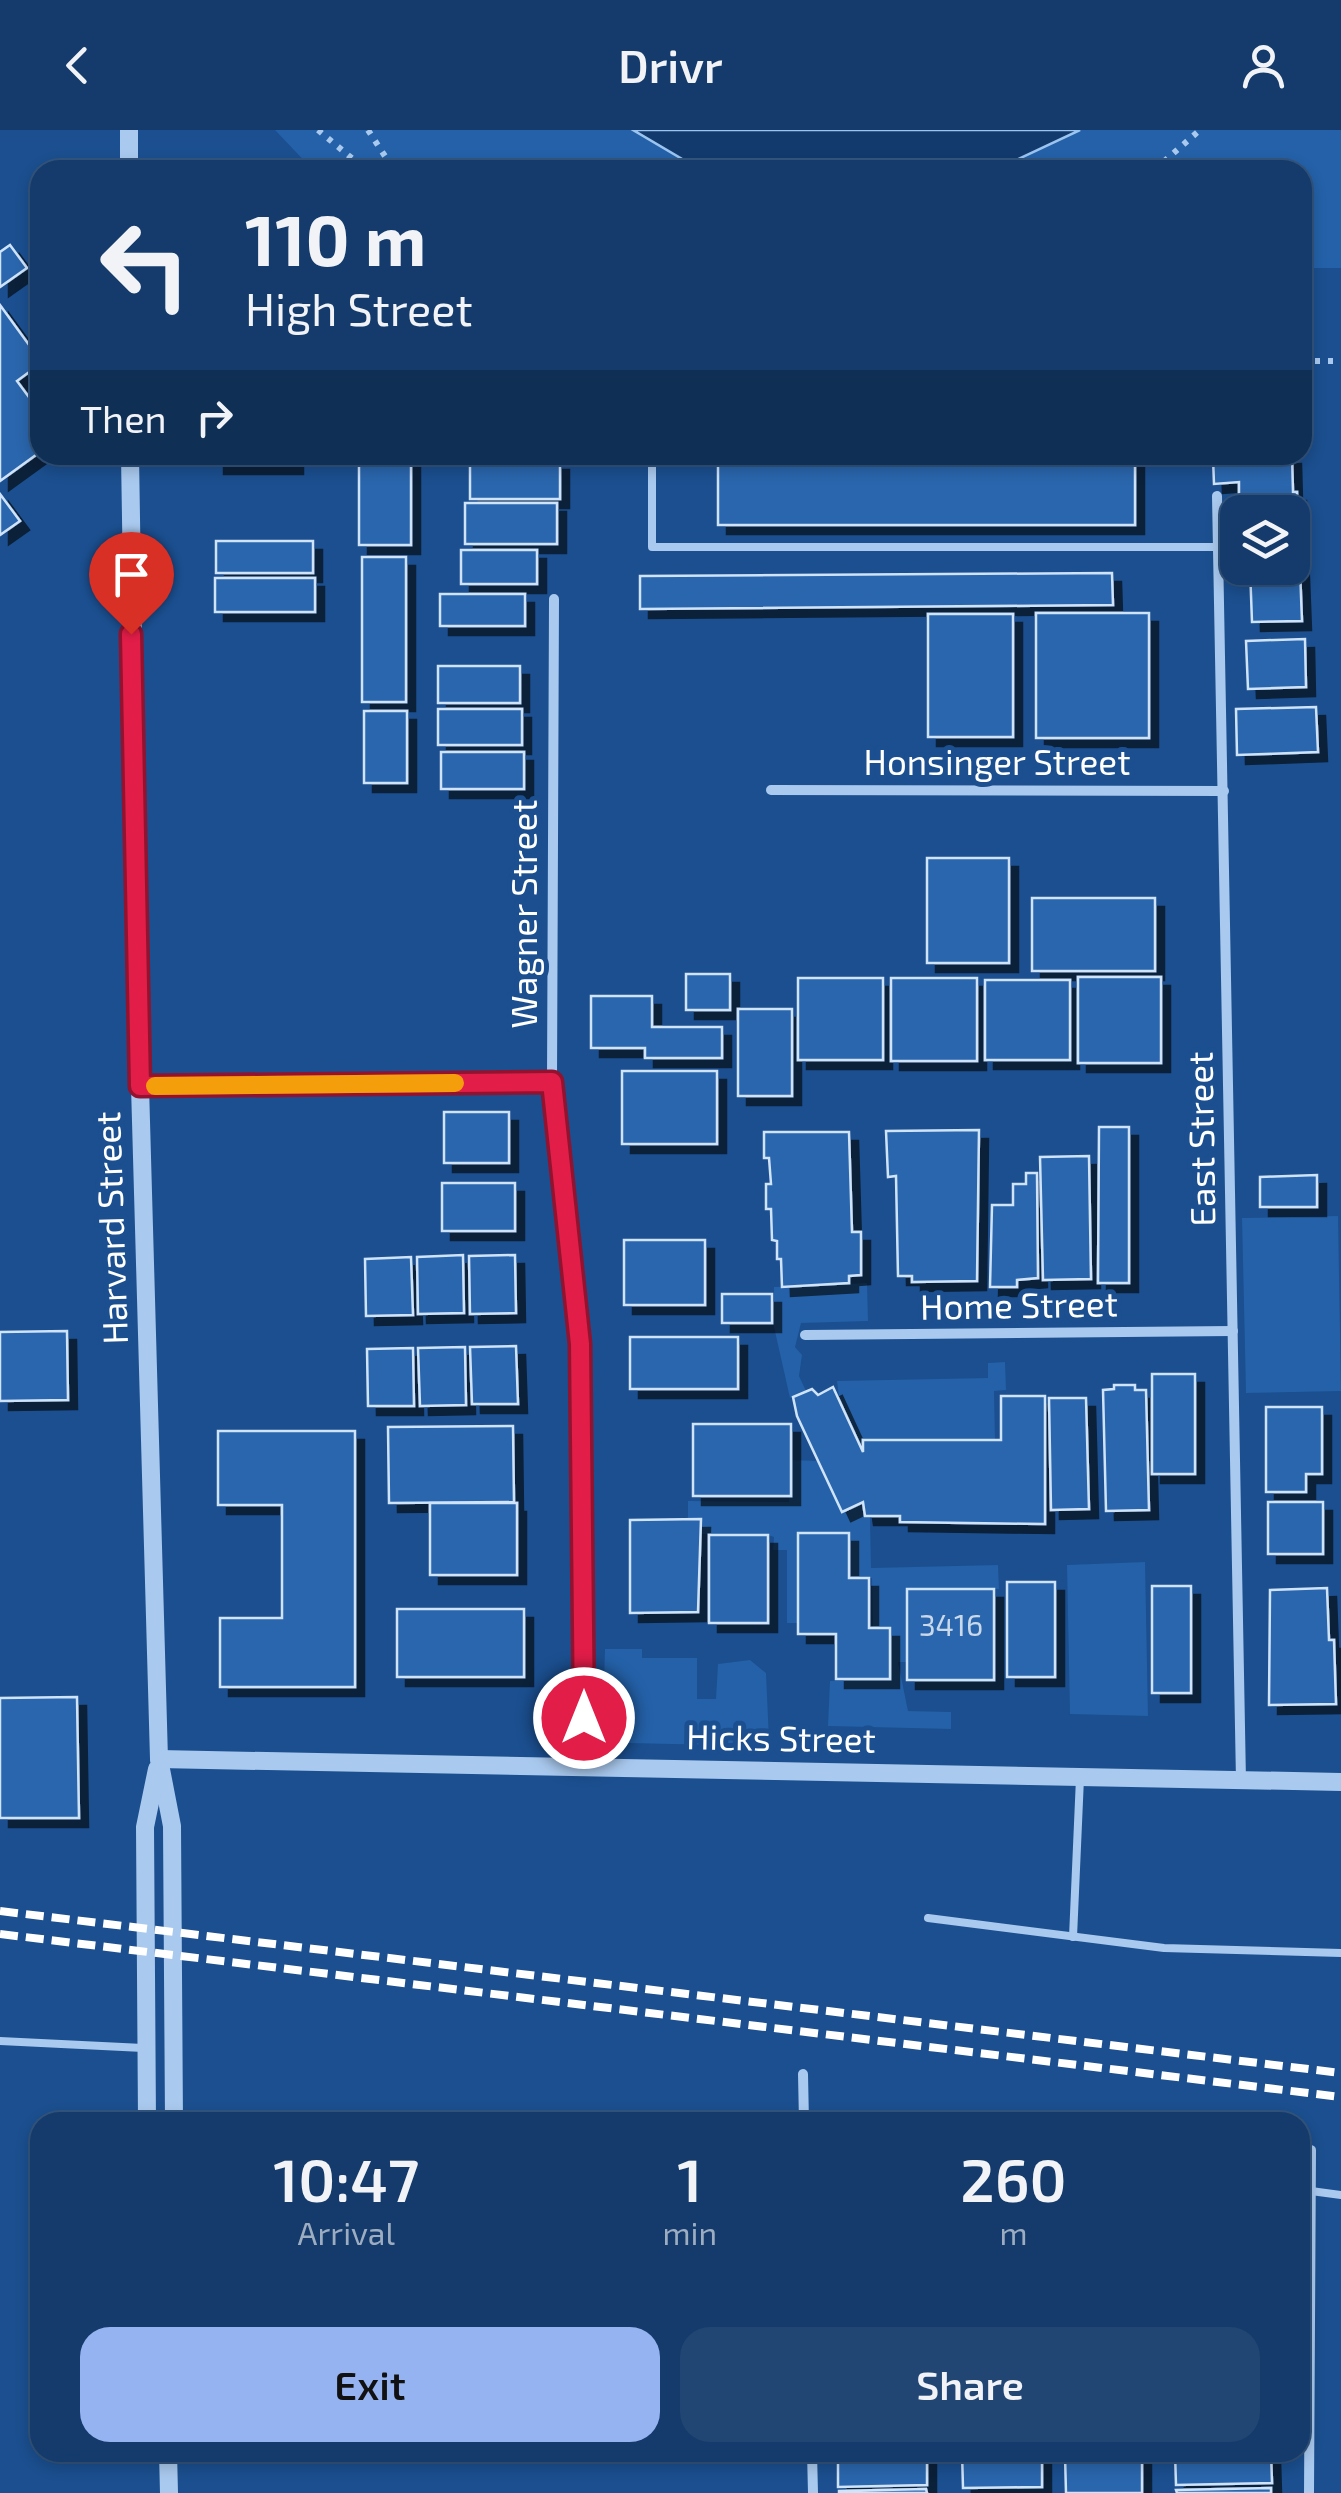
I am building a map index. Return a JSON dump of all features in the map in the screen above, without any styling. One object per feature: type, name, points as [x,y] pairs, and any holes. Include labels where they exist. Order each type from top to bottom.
[{"type":"street","points":[[129,130],[129,160]]},
{"type":"street","name":"Harvard Street","points":[[130,465],[140,1086],[159,1759],[172,1826],[174,2112]]},
{"type":"street","name":"East Street","points":[[1217,496],[1241,1781]]},
{"type":"street","name":"Wagner Street","points":[[554,599],[552,1082],[580,1344],[584,1768]]},
{"type":"street","name":"Honsinger Street","points":[[771,790],[1224,790]]},
{"type":"street","points":[[140,1086],[552,1082]]},
{"type":"street","name":"Home Street","points":[[805,1335],[1233,1332]]},
{"type":"street","name":"Harvard Street","points":[[148,2112],[146,1827],[159,1759]]},
{"type":"street","name":"Hicks Street","points":[[159,1759],[1341,1782]]},
{"type":"street","points":[[803,2074],[804,2112]]},
{"type":"street","points":[[1310,2342],[1311,2150]]},
{"type":"street","points":[[168,2462],[168,2493]]},
{"type":"street","points":[[812,2462],[813,2493]]},
{"type":"street","points":[[1309,2462],[1309,2493]]},
{"type":"lane","points":[[652,465],[652,547],[1218,548]]},
{"type":"lane","points":[[1073,1936],[1080,1778]]},
{"type":"lane","points":[[928,1918],[1164,1948],[1341,1953]]},
{"type":"lane","points":[[0,2041],[148,2048]]},
{"type":"lane","points":[[1311,2191],[1341,2194]]},
{"type":"path","points":[[318,130],[354,160]]},
{"type":"path","points":[[368,130],[388,160]]},
{"type":"path","points":[[1166,160],[1200,130]]},
{"type":"path","points":[[1312,360],[1341,361]]},
{"type":"shaded area","points":[[275,130],[633,130],[684,160],[304,160]]},
{"type":"shaded area","points":[[633,130],[1080,130],[1016,160],[684,160]]},
{"type":"shaded area","points":[[1080,130],[1341,130],[1341,268],[1312,268],[1312,160],[1016,160]]},
{"type":"shaded area","points":[[1338,1216],[1341,1391],[1246,1393],[1242,1218]]},
{"type":"shaded area","points":[[867,1283],[868,1321],[801,1323],[795,1347],[802,1355],[799,1376],[806,1391],[790,1398],[774,1327],[774,1287]]},
{"type":"shaded area","points":[[1005,1362],[1006,1390],[994,1391],[995,1440],[864,1440],[863,1452],[840,1403],[837,1381],[988,1378],[988,1363]]},
{"type":"shaded area","points":[[791,1460],[818,1461],[842,1512],[863,1502],[865,1516],[870,1516],[871,1568],[998,1565],[999,1589],[908,1589],[908,1662],[898,1662],[908,1711],[951,1712],[951,1729],[828,1726],[830,1681],[890,1679],[873,1628],[872,1578],[849,1578],[798,1623],[787,1623],[787,1550],[773,1550],[774,1537],[768,1535],[701,1534],[700,1520],[688,1520],[688,1501],[789,1502]]},
{"type":"shaded area","points":[[1145,1562],[1148,1716],[1070,1714],[1067,1565]]},
{"type":"shaded area","points":[[605,1649],[642,1649],[642,1658],[697,1658],[697,1699],[716,1699],[718,1664],[750,1660],[766,1673],[769,1740],[760,1746],[629,1743],[610,1734],[603,1714]]},
{"type":"building","points":[[10,245],[27,268],[0,287],[0,252]]},
{"type":"building","points":[[0,305],[30,346],[30,371],[17,381],[30,399],[30,459],[0,481]]},
{"type":"building","points":[[359,465],[411,465],[411,545],[359,545]]},
{"type":"building","points":[[470,465],[560,465],[560,499],[470,499]]},
{"type":"building","points":[[718,465],[1135,465],[1135,525],[718,525]]},
{"type":"building","points":[[1213,465],[1292,465],[1293,492],[1297,495],[1239,495],[1239,482],[1214,484]]},
{"type":"building","points":[[0,494],[20,521],[0,535]]},
{"type":"building","points":[[465,503],[557,503],[557,544],[465,544]]},
{"type":"building","points":[[216,541],[313,541],[313,573],[216,573]]},
{"type":"building","points":[[461,550],[537,550],[537,584],[461,584]]},
{"type":"building","points":[[362,557],[406,557],[406,702],[362,702]]},
{"type":"building","points":[[1112,573],[1113,605],[640,609],[640,576]]},
{"type":"building","points":[[215,578],[315,578],[315,612],[215,612]]},
{"type":"building","points":[[1251,585],[1301,585],[1302,621],[1252,622]]},
{"type":"building","points":[[440,594],[525,594],[525,626],[440,626]]},
{"type":"building","points":[[1036,613],[1149,613],[1149,738],[1036,738]]},
{"type":"building","points":[[928,614],[1013,614],[1013,737],[928,737]]},
{"type":"building","points":[[1305,639],[1306,687],[1248,689],[1246,641]]},
{"type":"building","points":[[438,666],[520,666],[520,703],[438,703]]},
{"type":"building","points":[[1316,707],[1318,752],[1237,755],[1236,709]]},
{"type":"building","points":[[438,709],[522,709],[522,745],[438,745]]},
{"type":"building","points":[[364,711],[407,711],[407,783],[364,783]]},
{"type":"building","points":[[441,752],[524,752],[524,789],[441,789]]},
{"type":"building","points":[[927,858],[1009,858],[1009,963],[927,963]]},
{"type":"building","points":[[1032,898],[1155,898],[1155,971],[1032,971]]},
{"type":"building","points":[[686,974],[730,974],[730,1010],[686,1010]]},
{"type":"building","points":[[1078,977],[1161,977],[1161,1063],[1078,1063]]},
{"type":"building","points":[[798,978],[883,978],[883,1060],[798,1060]]},
{"type":"building","points":[[891,978],[977,978],[977,1061],[891,1061]]},
{"type":"building","points":[[985,980],[1070,980],[1070,1060],[985,1060]]},
{"type":"building","points":[[591,996],[652,996],[652,1027],[722,1027],[722,1058],[645,1058],[645,1048],[591,1048]]},
{"type":"building","points":[[738,1009],[792,1009],[792,1096],[738,1096]]},
{"type":"building","points":[[622,1071],[717,1071],[717,1144],[622,1144]]},
{"type":"building","points":[[444,1112],[509,1112],[509,1163],[444,1163]]},
{"type":"building","points":[[1099,1127],[1129,1127],[1129,1283],[1098,1283]]},
{"type":"building","points":[[979,1130],[977,1281],[912,1282],[912,1276],[898,1276],[896,1176],[888,1177],[886,1131]]},
{"type":"building","points":[[764,1132],[849,1132],[852,1232],[861,1232],[861,1275],[849,1276],[849,1283],[782,1287],[781,1259],[777,1259],[777,1241],[772,1240],[771,1209],[766,1209],[766,1184],[771,1184],[769,1158],[764,1158]]},
{"type":"building","points":[[1089,1156],[1091,1279],[1043,1280],[1040,1157]]},
{"type":"building","points":[[1026,1173],[1037,1173],[1038,1278],[1017,1280],[1017,1287],[990,1287],[992,1205],[1013,1205],[1013,1184],[1026,1184]]},
{"type":"building","points":[[1317,1175],[1317,1207],[1260,1207],[1260,1177]]},
{"type":"building","points":[[442,1183],[515,1183],[515,1231],[442,1231]]},
{"type":"building","points":[[624,1240],[705,1240],[705,1305],[624,1305]]},
{"type":"building","points":[[463,1255],[464,1313],[418,1314],[417,1257]]},
{"type":"building","points":[[515,1255],[516,1313],[470,1314],[469,1256]]},
{"type":"building","points":[[411,1257],[413,1315],[366,1316],[365,1259]]},
{"type":"building","points":[[722,1294],[772,1294],[772,1323],[722,1323]]},
{"type":"building","points":[[67,1331],[68,1400],[0,1401],[0,1332]]},
{"type":"building","points":[[630,1337],[738,1337],[738,1389],[630,1389]]},
{"type":"building","points":[[516,1346],[518,1404],[472,1404],[470,1347]]},
{"type":"building","points":[[465,1347],[466,1405],[420,1406],[418,1348]]},
{"type":"building","points":[[413,1348],[414,1406],[368,1406],[367,1349]]},
{"type":"building","points":[[1152,1374],[1195,1374],[1195,1474],[1152,1474]]},
{"type":"building","points":[[1114,1385],[1135,1385],[1135,1390],[1146,1390],[1149,1510],[1106,1511],[1103,1390],[1114,1389]]},
{"type":"building","points":[[833,1387],[863,1452],[863,1440],[1001,1440],[1001,1396],[1045,1396],[1045,1524],[900,1522],[900,1516],[865,1516],[863,1502],[842,1512],[797,1416],[793,1397],[812,1389],[818,1395]]},
{"type":"building","points":[[1049,1398],[1086,1398],[1089,1509],[1051,1510]]},
{"type":"building","points":[[1266,1407],[1322,1407],[1322,1474],[1306,1474],[1306,1492],[1266,1492]]},
{"type":"building","points":[[693,1424],[791,1424],[791,1496],[693,1496]]},
{"type":"building","points":[[513,1426],[514,1502],[389,1503],[388,1427]]},
{"type":"building","points":[[218,1431],[355,1431],[355,1687],[220,1687],[220,1618],[282,1618],[282,1505],[218,1505]]},
{"type":"building","points":[[1268,1502],[1323,1502],[1323,1554],[1268,1554]]},
{"type":"building","points":[[430,1503],[517,1503],[517,1575],[430,1575]]},
{"type":"building","points":[[701,1519],[698,1612],[630,1613],[630,1520]]},
{"type":"building","points":[[798,1533],[849,1533],[849,1578],[869,1578],[869,1628],[890,1628],[890,1679],[836,1679],[836,1634],[798,1634]]},
{"type":"building","points":[[709,1535],[768,1535],[768,1623],[709,1623]]},
{"type":"building","points":[[1007,1582],[1055,1582],[1055,1677],[1007,1677]]},
{"type":"building","points":[[1152,1586],[1191,1586],[1191,1693],[1152,1693]]},
{"type":"building","points":[[1327,1588],[1336,1704],[1269,1705],[1270,1590]]},
{"type":"building","points":[[907,1589],[994,1589],[994,1680],[907,1680]]},
{"type":"building","points":[[397,1609],[524,1609],[524,1677],[397,1677]]},
{"type":"building","points":[[77,1697],[79,1818],[0,1818],[0,1698]]},
{"type":"building","points":[[838,2462],[927,2462],[927,2485],[838,2487]]},
{"type":"building","points":[[962,2462],[1042,2462],[1042,2487],[963,2488]]},
{"type":"building","points":[[1065,2462],[1142,2462],[1142,2493],[1066,2493]]},
{"type":"building","points":[[1175,2462],[1271,2462],[1272,2483],[1176,2485]]},
{"type":"building","points":[[1271,2488],[1271,2493],[1176,2490]]},
{"type":"building","points":[[926,2489],[927,2493],[839,2493],[839,2491]]},
{"type":"railway","points":[[0,1911],[1341,2073]]},
{"type":"railway","points":[[0,1934],[1341,2097]]},
{"type":"slow traffic","points":[[155,1086],[455,1083]]},
{"type":"route","points":[[131,634],[140,1086],[552,1082],[580,1344],[584,1718]]}]
